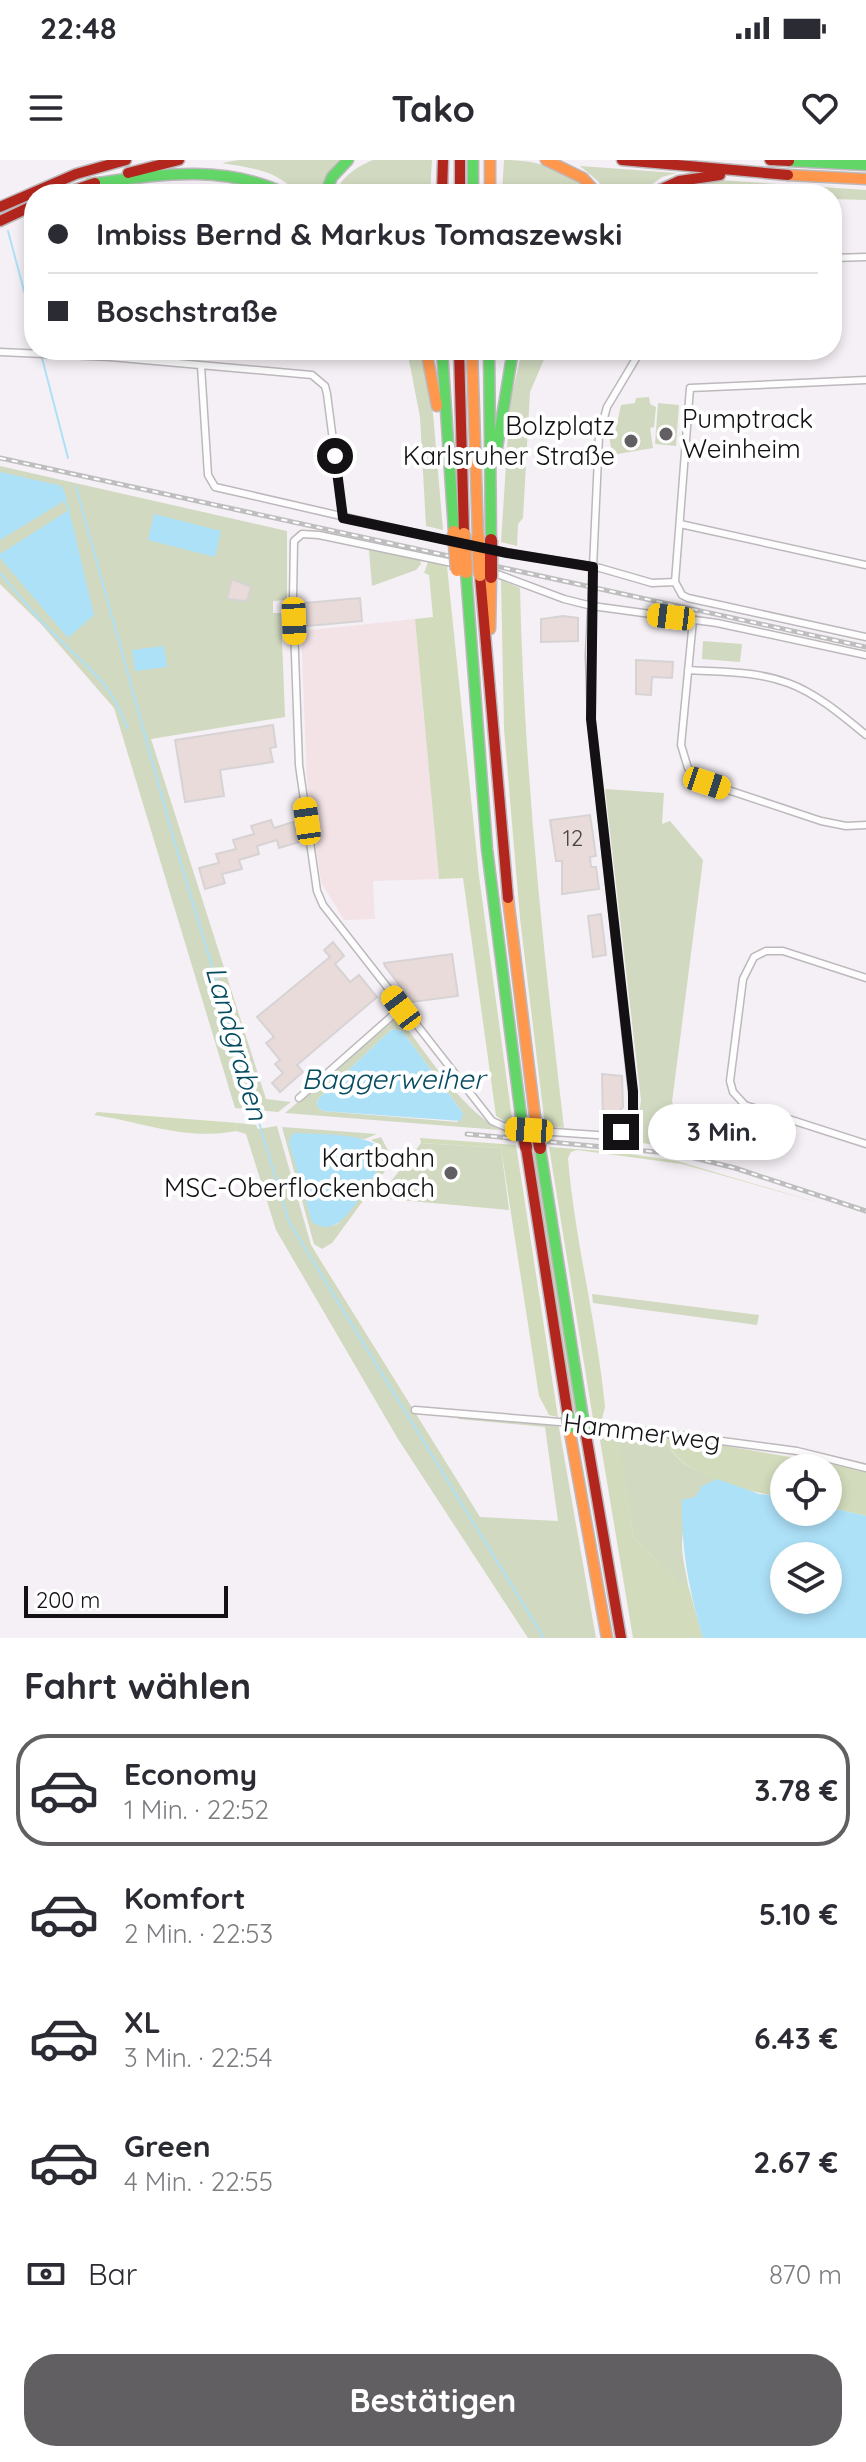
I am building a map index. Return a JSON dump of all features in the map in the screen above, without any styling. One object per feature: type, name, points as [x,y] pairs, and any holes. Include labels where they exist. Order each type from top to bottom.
[{"type":"main road","points":[[53,184],[126,160]]},
{"type":"main road","points":[[90,184],[179,160]]},
{"type":"main road","points":[[329,184],[348,160]]},
{"type":"main road","points":[[442,184],[443,160]]},
{"type":"main road","points":[[460,160],[460,184]]},
{"type":"main road","points":[[473,160],[473,184]]},
{"type":"main road","points":[[490,160],[490,184]]},
{"type":"main road","points":[[546,160],[575,172],[587,184]]},
{"type":"main road","points":[[622,160],[743,172],[866,179]]},
{"type":"main road","points":[[770,160],[866,165]]},
{"type":"main road","points":[[90,184],[188,172],[227,171],[269,184]]},
{"type":"main road","points":[[673,184],[743,172]]},
{"type":"main road","points":[[0,207],[24,197]]},
{"type":"main road","points":[[0,221],[24,210]]},
{"type":"main road","points":[[428,360],[459,533],[516,1127],[526,1147],[607,1638]]},
{"type":"main road","points":[[442,360],[447,455]]},
{"type":"main road","points":[[459,360],[459,533]]},
{"type":"main road","points":[[473,360],[484,539],[487,684],[507,890],[536,1125],[621,1638]]},
{"type":"main road","points":[[489,360],[492,487]]},
{"type":"main road","points":[[484,539],[511,360]]},
{"type":"street","points":[[842,258],[866,257]]},
{"type":"street","points":[[0,352],[24,354]]},
{"type":"street","points":[[115,360],[306,374],[319,379],[327,394],[343,518]]},
{"type":"street","points":[[635,360],[607,407],[599,436],[593,567],[592,606],[591,719],[634,1110],[625,1129],[611,1136],[516,1127],[492,1121],[323,905],[315,884],[299,765],[292,557],[298,535],[319,535],[505,575],[548,594],[592,606],[693,620],[866,655]]},
{"type":"street","points":[[201,366],[208,475],[215,487],[507,553],[593,567],[642,582],[675,582]]},
{"type":"street","points":[[866,380],[690,388],[675,582],[682,595],[688,598],[866,637]]},
{"type":"street","points":[[680,524],[866,565]]},
{"type":"street","points":[[693,620],[682,754],[688,768],[699,779],[821,821],[846,826],[866,825]]},
{"type":"street","points":[[688,670],[761,676],[790,683],[846,718],[866,735]]},
{"type":"street","points":[[866,978],[783,951],[766,951],[754,957],[746,967],[743,979],[730,1081],[733,1092],[745,1105],[866,1144]]},
{"type":"street","points":[[299,1098],[401,1008]]},
{"type":"street","name":"Hammerweg","points":[[415,1410],[608,1426],[797,1451],[866,1468]]},
{"type":"shaded area","points":[[415,619],[439,879],[373,881],[375,919],[344,920],[321,882],[307,780],[301,631]]},
{"type":"green space","points":[[239,160],[339,160],[328,172],[324,184],[287,184],[261,171],[222,163]]},
{"type":"green space","points":[[373,160],[432,160],[431,184],[341,184],[356,169]]},
{"type":"green space","points":[[504,160],[551,167],[580,184],[503,184]]},
{"type":"green space","points":[[580,166],[677,173],[662,177],[653,184],[599,182]]},
{"type":"green space","points":[[719,180],[778,184],[683,184]]},
{"type":"green space","points":[[842,188],[866,190],[866,200],[842,199]]},
{"type":"green space","points":[[409,360],[422,360],[432,402],[443,530],[426,526],[420,417]]},
{"type":"green space","points":[[520,360],[544,360],[530,392],[523,518],[518,524],[517,546],[501,542],[510,403]]},
{"type":"green space","points":[[649,397],[650,404],[656,407],[654,427],[650,428],[653,448],[612,455],[609,434],[615,433],[621,405],[635,403],[636,398]]},
{"type":"green space","name":"Pumptrack Weinheim","points":[[658,403],[679,405],[676,446],[655,444]]},
{"type":"green space","points":[[0,466],[287,531],[287,600],[273,601],[273,613],[281,613],[285,717],[151,739],[266,1099],[291,1102],[278,1112],[235,1108],[114,708],[41,624],[0,584]]},
{"type":"green space","points":[[369,550],[420,560],[421,564],[416,570],[372,586]]},
{"type":"green space","points":[[428,562],[447,566],[479,876],[513,1126],[496,1116],[463,878],[439,879],[415,619],[433,617],[429,575],[424,573]]},
{"type":"green space","points":[[501,580],[520,588],[536,858],[564,1128],[545,1126],[520,918],[504,729]]},
{"type":"green space","points":[[703,641],[742,644],[740,662],[702,659]]},
{"type":"green space","points":[[605,789],[664,793],[662,824],[670,821],[703,860],[672,1102],[698,1152],[636,1142],[641,1100]]},
{"type":"green space","points":[[398,1017],[457,1093],[500,1130],[285,1113]],"holes":[[[392,1029],[402,1031],[463,1113],[457,1122],[323,1111],[317,1106],[318,1099]]]},
{"type":"green space","points":[[97,1112],[238,1123],[236,1131],[199,1134],[94,1115]]},
{"type":"green space","points":[[238,1123],[256,1125],[258,1129],[277,1126],[311,1245],[480,1517],[558,1521],[545,1427],[458,1419],[460,1413],[558,1422],[596,1638],[528,1638],[398,1439],[276,1230],[246,1134],[236,1131]]},
{"type":"green space","points":[[282,1127],[377,1134],[365,1139],[292,1134],[325,1227],[338,1224],[376,1143],[371,1140],[381,1137],[393,1160],[332,1243],[322,1249],[314,1244]]},
{"type":"green space","points":[[420,1138],[516,1145],[558,1417],[549,1415],[539,1396],[501,1148],[421,1143]]},
{"type":"green space","name":"Kartbahn MSC-Oberflockenbach","points":[[421,1143],[501,1148],[509,1210],[378,1198]]},
{"type":"green space","points":[[549,1147],[617,1152],[677,1161],[826,1205],[682,1164],[577,1150],[571,1152],[568,1158],[571,1189],[605,1407],[602,1419],[593,1419]]},
{"type":"green space","points":[[531,1148],[535,1148],[577,1417],[573,1417]]},
{"type":"green space","points":[[592,1294],[759,1315],[757,1325],[593,1303]]},
{"type":"green space","points":[[598,1428],[620,1428],[772,1454],[770,1494],[733,1487],[700,1473],[685,1464],[664,1438],[618,1431],[633,1536],[682,1587],[688,1585],[703,1638],[633,1638]]},
{"type":"green space","points":[[617,1431],[664,1438],[686,1464],[717,1479],[702,1490],[687,1516],[682,1545],[688,1585],[682,1588],[633,1536]]},
{"type":"green space","points":[[842,1466],[866,1470],[866,1516],[842,1510]]},
{"type":"water","points":[[0,472],[62,486],[67,499],[0,540]]},
{"type":"water","points":[[69,510],[94,615],[68,638],[0,558],[0,554]]},
{"type":"water","points":[[154,514],[221,531],[215,557],[148,540]]},
{"type":"water","points":[[164,646],[167,667],[135,671],[132,650]]},
{"type":"water","name":"Baggerweiher","points":[[392,1029],[402,1031],[463,1113],[461,1121],[323,1111],[317,1106],[318,1099]]},
{"type":"water","name":"Baggerweiher","points":[[292,1134],[357,1138],[368,1141],[384,1152],[357,1202],[333,1226],[324,1227],[312,1222],[289,1143]]},
{"type":"water","points":[[717,1479],[770,1495],[770,1526],[842,1526],[842,1510],[866,1516],[866,1638],[703,1638],[687,1570],[683,1536],[682,1500],[695,1497],[702,1486]]},
{"type":"building","points":[[232,579],[251,587],[247,601],[227,599]]},
{"type":"building","points":[[360,598],[362,621],[307,626],[305,603]]},
{"type":"building","points":[[563,616],[578,618],[578,641],[541,642],[541,619]]},
{"type":"building","points":[[636,660],[673,662],[672,678],[652,677],[651,695],[636,694]]},
{"type":"building","points":[[273,725],[276,747],[270,748],[273,762],[220,770],[224,796],[185,802],[175,740]]},
{"type":"building","points":[[590,815],[596,856],[590,857],[591,867],[596,867],[599,889],[562,894],[562,861],[556,861],[550,820]]},
{"type":"building","points":[[271,820],[274,828],[293,822],[299,842],[279,848],[277,840],[257,846],[259,854],[239,860],[242,869],[222,874],[225,883],[205,889],[199,868],[219,863],[216,854],[236,849],[233,840],[254,834],[251,826]]},
{"type":"building","points":[[601,914],[606,955],[593,957],[588,916]]},
{"type":"building","points":[[333,942],[344,956],[335,964],[350,982],[359,975],[377,997],[297,1065],[303,1072],[280,1092],[272,1083],[283,1073],[275,1064],[280,1060],[266,1043],[274,1037],[257,1017],[330,957],[324,950]]},
{"type":"building","points":[[452,954],[458,996],[412,1002],[384,963]]},
{"type":"building","points":[[602,1074],[622,1076],[623,1107],[607,1123],[603,1123]]},
{"type":"waterway","name":"Landgraben","points":[[8,231],[24,291]]},
{"type":"waterway","name":"Landgraben","points":[[43,360],[68,458]]},
{"type":"waterway","name":"Landgraben","points":[[76,487],[176,847],[289,1222],[544,1638]]},
{"type":"waterway","points":[[64,500],[69,510]]},
{"type":"waterway","points":[[0,573],[40,620],[106,687],[127,728]]},
{"type":"railway","points":[[0,458],[866,647]]},
{"type":"railway","points":[[467,1134],[678,1154],[735,1168],[866,1211]]},
{"type":"traffic: fast","points":[[329,184],[348,160]]},
{"type":"traffic: fast","points":[[473,160],[473,184]]},
{"type":"traffic: fast","points":[[789,161],[866,165]]},
{"type":"traffic: fast","points":[[90,184],[190,174],[238,178],[262,184]]},
{"type":"traffic: fast","points":[[443,360],[454,532]]},
{"type":"traffic: fast","points":[[489,360],[491,540]]},
{"type":"traffic: fast","points":[[497,448],[511,360]]},
{"type":"traffic: fast","points":[[466,572],[487,849],[522,1124]]},
{"type":"traffic: fast","points":[[540,1148],[583,1418]]},
{"type":"traffic: fast","points":[[568,1416],[569,1427]]},
{"type":"traffic: fast","points":[[583,1418],[585,1429]]},
{"type":"traffic: slow","points":[[490,160],[490,184]]},
{"type":"traffic: slow","points":[[546,160],[583,178],[588,184]]},
{"type":"traffic: slow","points":[[788,175],[866,179]]},
{"type":"traffic: slow","points":[[428,360],[437,406]]},
{"type":"traffic: slow","points":[[472,360],[478,537]]},
{"type":"traffic: slow","points":[[454,532],[457,570]]},
{"type":"traffic: slow","points":[[464,534],[466,572]]},
{"type":"traffic: slow","points":[[478,537],[480,575]]},
{"type":"traffic: slow","points":[[490,629],[491,577]]},
{"type":"traffic: slow","points":[[508,898],[536,1125]]},
{"type":"traffic: slow","points":[[569,1427],[607,1638]]},
{"type":"traffic: jam","points":[[53,184],[126,160]]},
{"type":"traffic: jam","points":[[128,173],[179,160]]},
{"type":"traffic: jam","points":[[442,184],[443,160]]},
{"type":"traffic: jam","points":[[460,160],[460,184]]},
{"type":"traffic: jam","points":[[622,160],[788,175]]},
{"type":"traffic: jam","points":[[770,160],[789,161]]},
{"type":"traffic: jam","points":[[673,184],[720,175]]},
{"type":"traffic: jam","points":[[0,207],[24,197]]},
{"type":"traffic: jam","points":[[0,221],[24,210]]},
{"type":"traffic: jam","points":[[459,360],[464,534]]},
{"type":"traffic: jam","points":[[491,540],[491,577]]},
{"type":"traffic: jam","points":[[480,575],[508,898]]},
{"type":"traffic: jam","points":[[522,1124],[526,1147]]},
{"type":"traffic: jam","points":[[536,1125],[540,1148]]},
{"type":"traffic: jam","points":[[526,1147],[568,1416]]},
{"type":"traffic: jam","points":[[585,1429],[621,1638]]},
{"type":"place","name":"Pumptrack Weinheim","points":[[666,434]]},
{"type":"place","name":"Bolzplatz Karlsruher Straße","points":[[631,441]]},
{"type":"place","name":"Kartbahn MSC-Oberflockenbach","points":[[451,1173]]},
{"type":"route","points":[[335,456],[343,518],[507,553],[593,567],[589,655],[591,719],[634,1110],[631,1121],[621,1132]]}]
